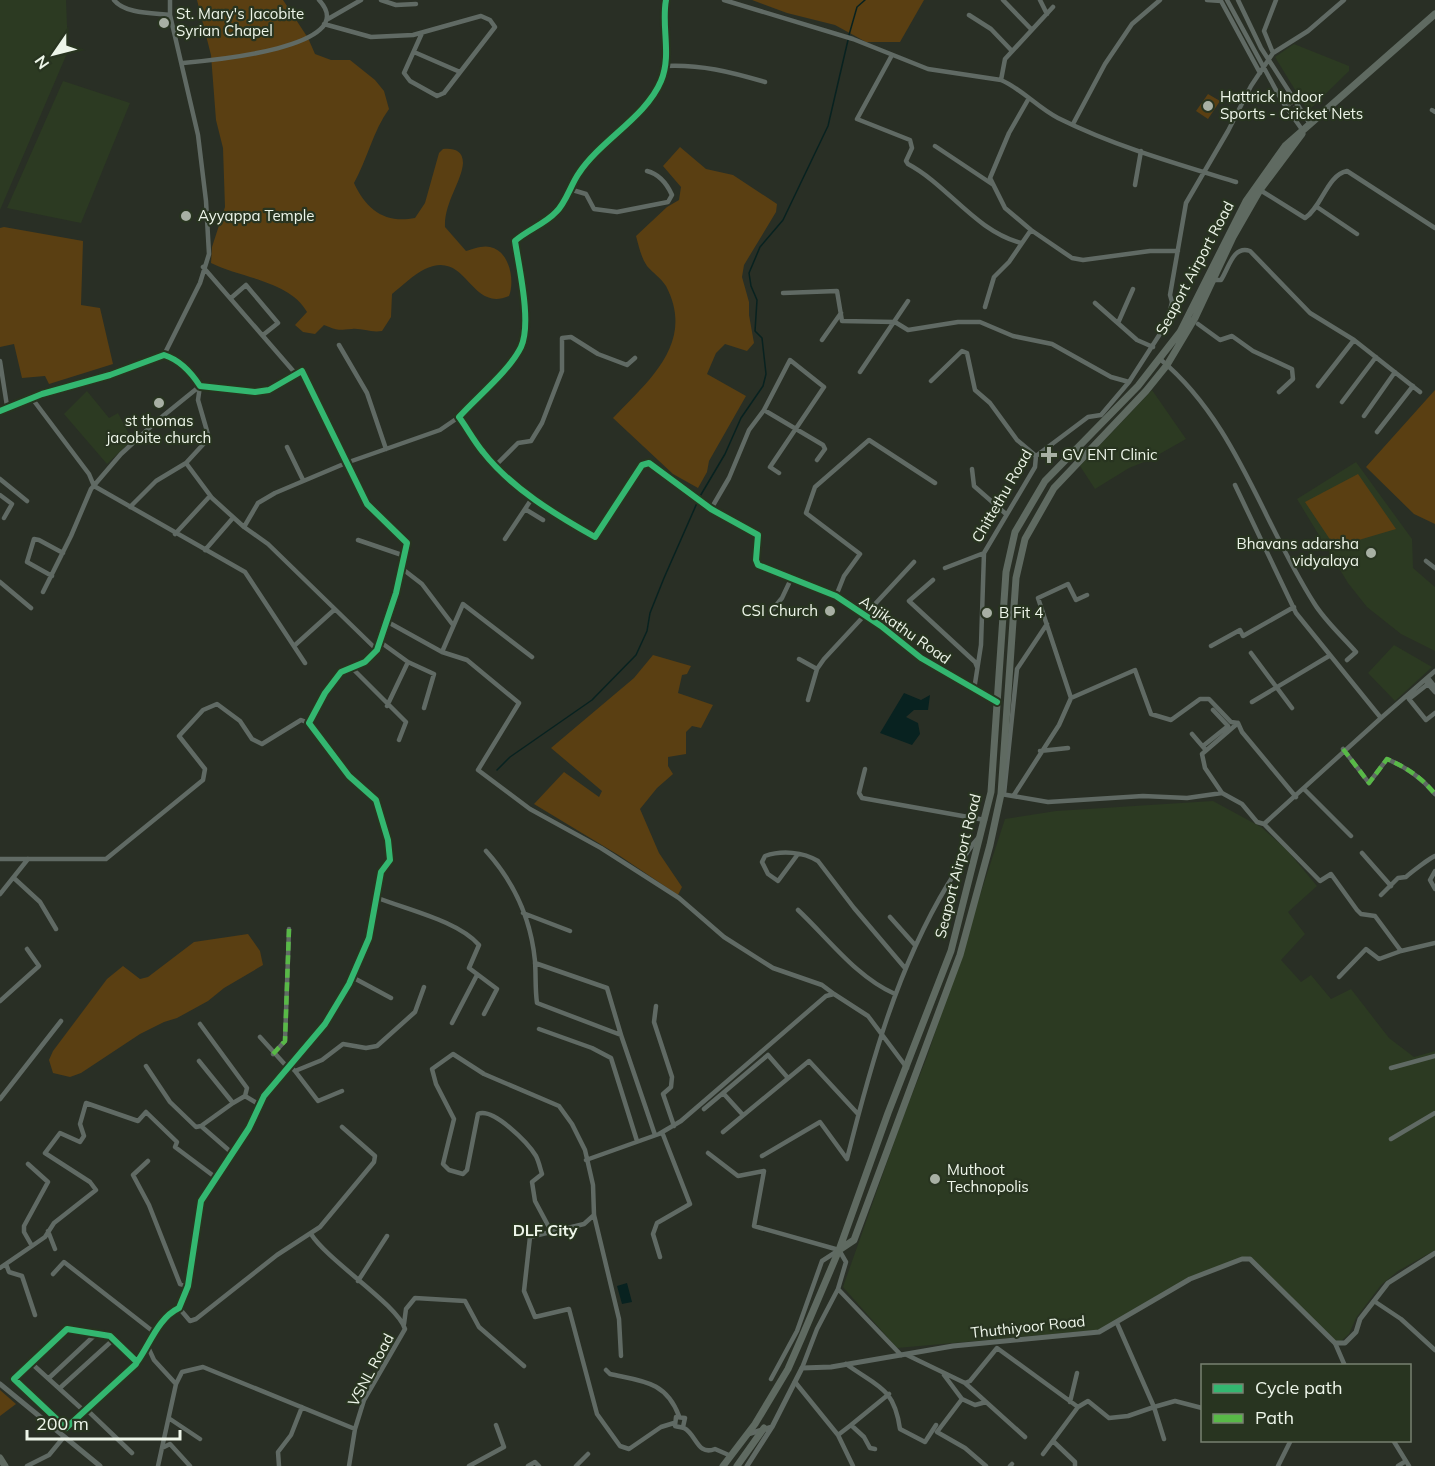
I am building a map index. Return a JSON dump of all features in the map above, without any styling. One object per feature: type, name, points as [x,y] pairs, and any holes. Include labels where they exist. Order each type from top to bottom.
[{"type":"main road","points":[[1257,189],[1310,124],[1434,16]]},
{"type":"main road","name":"Seaport Airport Road","points":[[723,1466],[748,1434],[788,1369],[839,1250],[888,1113],[951,951],[991,792],[1006,572],[1015,532],[1045,481],[1160,359],[1179,332],[1209,280],[1257,189],[1295,136],[1303,131]]},
{"type":"main road","name":"Seaport Airport Road","points":[[839,1250],[854,1240],[960,955],[1002,794],[1019,555],[1034,520],[1054,488],[1167,365],[1195,318],[1209,280]]},
{"type":"main road","points":[[1103,417],[1111,427]]},
{"type":"main road","points":[[737,1466],[768,1427]]},
{"type":"main road","points":[[0,1458],[5,1466]]},
{"type":"street","points":[[114,0],[118,5],[147,13],[170,15]]},
{"type":"street","points":[[164,355],[200,283],[208,254],[206,201],[198,135],[170,15],[170,0]]},
{"type":"street","points":[[318,0],[326,8],[328,18]]},
{"type":"street","points":[[182,63],[248,57],[299,42],[324,24],[328,18],[361,0]]},
{"type":"street","points":[[381,0],[396,5],[416,4]]},
{"type":"street","points":[[244,527],[258,503],[303,480],[440,430],[459,417],[510,362],[521,346],[525,306],[515,241],[557,212],[569,189],[596,150],[646,104],[661,81],[667,46],[664,10],[666,0]]},
{"type":"street","points":[[724,0],[853,39],[927,69],[1001,80],[1011,84],[1058,118],[1141,151],[1236,182]]},
{"type":"street","points":[[1004,0],[1032,30]]},
{"type":"street","points":[[1040,0],[1047,14]]},
{"type":"street","points":[[1073,124],[1105,64],[1132,24],[1160,0]]},
{"type":"street","points":[[1208,0],[1221,1],[1260,73]]},
{"type":"street","points":[[1227,0],[1281,98],[1304,116],[1310,124]]},
{"type":"street","points":[[1238,0],[1267,59],[1288,92],[1295,119],[1303,131]]},
{"type":"street","points":[[1273,53],[1264,31],[1276,0]]},
{"type":"street","name":"Chittethu Road","points":[[974,690],[981,634],[984,553],[1035,467],[1036,456],[1088,417],[1103,417],[1153,347],[1167,323],[1171,310],[1170,295],[1186,203],[1267,59],[1308,31],[1344,0]]},
{"type":"street","points":[[1001,80],[1003,62],[1053,7]]},
{"type":"street","points":[[969,15],[991,30],[1012,51]]},
{"type":"street","points":[[324,24],[371,37],[422,33],[481,16],[490,20],[495,27],[444,93],[437,96],[410,81],[404,73],[422,33]]},
{"type":"street","points":[[414,52],[460,72]]},
{"type":"street","points":[[892,55],[857,119],[910,140],[912,148],[906,161],[908,164],[930,179],[978,222],[1021,243]]},
{"type":"street","points":[[664,66],[689,65],[719,69],[765,82]]},
{"type":"street","points":[[1281,98],[1289,101],[1288,92]]},
{"type":"street","points":[[1029,98],[1005,142],[1000,159],[990,172],[992,184],[1005,208],[1031,230],[1072,258],[1083,260],[1150,251],[1178,251]]},
{"type":"street","points":[[935,146],[992,184]]},
{"type":"street","points":[[1135,185],[1141,151]]},
{"type":"street","points":[[569,189],[586,194],[594,209],[617,212],[668,202],[672,195],[662,178],[647,171]]},
{"type":"street","points":[[1257,189],[1301,218],[1310,215],[1335,178],[1347,171],[1435,228]]},
{"type":"street","points":[[1317,207],[1357,234]]},
{"type":"street","points":[[985,307],[994,277],[1009,261],[1031,230]]},
{"type":"street","points":[[1209,280],[1221,280],[1238,251],[1250,250],[1304,308],[1354,340],[1420,392]]},
{"type":"street","points":[[203,267],[294,374]]},
{"type":"street","points":[[231,298],[246,285],[278,322],[263,335]]},
{"type":"street","points":[[1118,323],[1133,290]]},
{"type":"street","points":[[783,293],[837,291],[842,321],[895,322],[908,330],[958,321],[980,322],[1013,336],[1052,344],[1112,377],[1129,382]]},
{"type":"street","points":[[860,372],[908,301]]},
{"type":"street","points":[[1095,303],[1137,340],[1153,347]]},
{"type":"street","points":[[822,340],[841,313]]},
{"type":"street","points":[[1198,324],[1220,340],[1232,336],[1253,351],[1292,369],[1293,379],[1279,392]]},
{"type":"street","points":[[495,466],[518,443],[531,441],[542,423],[562,370],[562,338],[571,337],[627,365],[634,357]]},
{"type":"street","points":[[1318,386],[1354,340]]},
{"type":"street","points":[[339,345],[367,393],[386,449]]},
{"type":"street","points":[[931,381],[962,351],[967,353],[975,390],[990,403],[1023,446],[1036,456]]},
{"type":"street","points":[[0,411],[7,406],[110,375],[164,355],[172,358],[191,373],[200,386],[198,400],[209,438],[186,463],[156,481],[130,507]]},
{"type":"street","points":[[1342,402],[1376,357]]},
{"type":"street","points":[[1160,359],[1196,392],[1220,430],[1314,604],[1356,651],[1347,660]]},
{"type":"street","points":[[711,509],[729,478],[749,430],[764,410],[790,360],[824,387],[770,467],[779,473]]},
{"type":"street","points":[[0,361],[7,406]]},
{"type":"street","points":[[44,592],[91,489],[121,454],[200,386],[255,392],[269,390],[302,371],[367,504],[407,543],[402,555],[396,593],[376,650],[364,662],[341,672],[309,723]]},
{"type":"street","points":[[1364,416],[1395,372]]},
{"type":"street","points":[[1377,432],[1413,386]]},
{"type":"street","points":[[31,398],[85,469],[94,486],[245,572],[305,663]]},
{"type":"street","points":[[764,410],[825,447],[817,460]]},
{"type":"street","name":"Anjikathu Road","points":[[459,417],[495,466],[533,497],[596,537],[642,465],[647,463],[711,509],[758,535],[756,560],[758,565],[836,596],[921,658],[997,702]]},
{"type":"street","points":[[836,596],[844,576],[860,554],[806,513],[815,487],[869,440],[935,483]]},
{"type":"street","points":[[287,447],[303,480]]},
{"type":"street","points":[[186,463],[210,496],[232,519],[268,544],[376,650]]},
{"type":"street","points":[[972,469],[974,486],[1006,514]]},
{"type":"street","points":[[0,479],[27,501]]},
{"type":"street","points":[[1235,485],[1294,607],[1329,656],[1380,718]]},
{"type":"street","points":[[0,495],[12,504],[4,518]]},
{"type":"street","points":[[175,534],[210,496]]},
{"type":"street","points":[[506,539],[533,497]]},
{"type":"street","points":[[525,509],[543,520]]},
{"type":"street","points":[[205,550],[232,519]]},
{"type":"street","points":[[52,576],[27,562],[34,539],[63,553]]},
{"type":"street","points":[[357,540],[402,555]]},
{"type":"street","points":[[945,568],[984,553]]},
{"type":"street","points":[[1426,561],[1435,568]]},
{"type":"street","points":[[808,700],[817,669],[863,614],[914,562]]},
{"type":"street","points":[[400,567],[422,584],[453,625]]},
{"type":"street","points":[[773,609],[782,598],[791,579]]},
{"type":"street","points":[[0,582],[2,580],[31,608]]},
{"type":"street","points":[[933,580],[909,601],[977,667]]},
{"type":"street","points":[[1014,795],[1040,751],[1059,725],[1071,698],[1039,597],[1068,584],[1076,600],[1087,595]]},
{"type":"street","points":[[442,652],[463,604],[532,657]]},
{"type":"street","points":[[1211,646],[1240,630],[1243,636],[1294,607]]},
{"type":"street","points":[[294,646],[334,610]]},
{"type":"street","points":[[386,621],[442,652],[466,660],[519,703],[478,770],[530,809],[601,848],[679,898],[724,937],[773,969],[822,986],[868,1016],[907,1068]]},
{"type":"street","points":[[1047,624],[1017,669],[1002,794],[1048,802],[1143,796],[1187,798],[1222,793]]},
{"type":"street","points":[[379,641],[408,662],[434,674],[424,708]]},
{"type":"street","points":[[1251,653],[1292,708]]},
{"type":"street","points":[[1252,702],[1329,656]]},
{"type":"street","points":[[799,658],[817,669]]},
{"type":"street","points":[[387,706],[408,662]]},
{"type":"street","points":[[352,668],[387,706],[406,722],[399,740]]},
{"type":"street","points":[[1071,698],[1135,670],[1151,714],[1171,720],[1187,707],[1205,698],[1231,722],[1238,723]]},
{"type":"street","points":[[1435,671],[1409,699],[1426,720],[1435,713]]},
{"type":"street","points":[[1264,824],[1296,797],[1343,749],[1428,681]]},
{"type":"street","points":[[1428,681],[1435,687]]},
{"type":"street","points":[[1428,681],[1435,692]]},
{"type":"street","points":[[0,859],[106,859],[203,780],[205,769],[179,736],[209,706],[217,704],[240,721],[252,739],[262,744],[302,720],[309,723],[349,776],[376,800],[388,840],[390,860],[381,872],[369,938],[352,977],[325,1024],[260,1105],[201,1201],[188,1286],[179,1308],[172,1311],[137,1362],[66,1428],[19,1385],[14,1377],[67,1329],[111,1336],[137,1362]]},
{"type":"street","points":[[1213,710],[1228,726],[1204,748],[1201,759],[1222,793],[1242,804],[1257,822],[1264,824],[1320,882],[1331,874],[1357,910],[1361,914],[1375,916],[1401,951]]},
{"type":"street","points":[[1204,748],[1238,723]]},
{"type":"street","points":[[1238,723],[1242,732],[1296,797]]},
{"type":"street","points":[[1192,734],[1204,748]]},
{"type":"street","points":[[1040,751],[1068,748]]},
{"type":"street","points":[[1343,749],[1369,783],[1387,759],[1403,766],[1435,794]]},
{"type":"street","points":[[865,769],[859,793],[862,798],[985,820]]},
{"type":"street","points":[[1304,789],[1351,836]]},
{"type":"street","points":[[762,1156],[820,1122],[847,1158],[882,1033],[905,968],[933,909],[973,843],[982,834]]},
{"type":"street","points":[[486,851],[511,881],[523,913],[535,963],[537,1004],[621,1035]]},
{"type":"street","points":[[798,854],[778,881],[768,874],[762,862],[765,856],[774,853],[798,854],[811,857],[823,865],[854,908],[905,968]]},
{"type":"street","points":[[1362,853],[1391,886]]},
{"type":"street","points":[[1381,896],[1398,879],[1406,877],[1411,871],[1420,869],[1428,858],[1435,856]]},
{"type":"street","points":[[0,894],[15,879],[28,859]]},
{"type":"street","points":[[1435,871],[1430,880],[1435,889]]},
{"type":"street","points":[[15,879],[40,902],[56,929]]},
{"type":"street","points":[[378,898],[456,927],[472,937],[479,945],[469,968],[495,985],[497,989],[484,1014]]},
{"type":"street","points":[[798,910],[853,965],[884,989],[896,994]]},
{"type":"street","points":[[523,913],[570,931]]},
{"type":"street","points":[[890,917],[915,945]]},
{"type":"street","points":[[273,1054],[285,1041],[289,929]]},
{"type":"street","points":[[1340,976],[1366,949],[1379,958],[1435,943]]},
{"type":"street","points":[[0,1001],[39,966],[27,949]]},
{"type":"street","points":[[535,963],[607,988],[655,1136]]},
{"type":"street","points":[[452,1023],[477,975]]},
{"type":"street","points":[[352,977],[391,998]]},
{"type":"street","points":[[295,1071],[322,1060],[343,1044],[366,1048],[377,1046],[415,1012],[424,987]]},
{"type":"street","points":[[586,1160],[655,1136],[674,1126],[826,996],[834,994]]},
{"type":"street","points":[[656,1006],[654,1022],[672,1077],[671,1087],[663,1094],[674,1126]]},
{"type":"street","points":[[0,1099],[61,1021]]},
{"type":"street","points":[[146,1066],[170,1102],[196,1127],[201,1126],[245,1096],[247,1088],[200,1024]]},
{"type":"street","points":[[539,1029],[611,1058],[637,1141]]},
{"type":"street","points":[[260,1037],[273,1054],[295,1071],[318,1101],[342,1091]]},
{"type":"street","points":[[550,1231],[535,1201],[532,1182],[542,1174],[536,1156],[499,1118],[490,1113],[478,1114],[467,1170],[464,1174],[448,1170],[443,1164],[454,1119],[432,1069],[453,1054],[484,1074],[559,1106],[581,1141],[594,1194],[594,1215],[619,1319],[621,1356]]},
{"type":"street","points":[[704,1109],[768,1055],[788,1078]]},
{"type":"street","points":[[1391,1068],[1435,1056]]},
{"type":"street","points":[[199,1061],[233,1103]]},
{"type":"street","points":[[723,1132],[809,1061],[858,1114]]},
{"type":"street","points":[[723,1093],[743,1115]]},
{"type":"street","points":[[245,1096],[260,1105]]},
{"type":"street","points":[[0,1268],[32,1246],[48,1232],[54,1223],[96,1190],[90,1182],[45,1154],[60,1133],[80,1142],[84,1136],[80,1124],[86,1103],[138,1121],[146,1112],[177,1142],[175,1147],[215,1177]]},
{"type":"street","points":[[1391,1139],[1435,1113]]},
{"type":"street","points":[[201,1126],[232,1153]]},
{"type":"street","points":[[179,1308],[190,1321],[196,1319],[277,1255],[320,1227],[374,1162],[375,1156],[342,1127]]},
{"type":"street","points":[[660,1257],[653,1234],[657,1223],[690,1204],[662,1132]]},
{"type":"street","points":[[708,1153],[738,1176],[764,1171],[754,1226],[839,1250],[846,1262],[838,1289],[817,1329],[802,1368],[747,1466]]},
{"type":"street","points":[[148,1161],[133,1175],[149,1205],[180,1284],[188,1286]]},
{"type":"street","points":[[28,1164],[48,1182],[24,1226],[24,1232],[32,1246]]},
{"type":"street","points":[[594,1215],[584,1224],[550,1231],[529,1239],[524,1291],[535,1317],[569,1309],[593,1405],[622,1448],[629,1449],[661,1427],[674,1423],[679,1416]]},
{"type":"street","points":[[48,1232],[55,1249]]},
{"type":"street","name":"VSNL Road","points":[[176,1384],[182,1372],[203,1367],[355,1429],[364,1400],[404,1334],[404,1324],[311,1234]]},
{"type":"street","points":[[358,1281],[387,1236]]},
{"type":"street","points":[[771,1379],[797,1331],[822,1261],[839,1250]]},
{"type":"street","points":[[1345,1364],[1335,1343],[1350,1340],[1388,1283],[1435,1253]]},
{"type":"street","name":"Thuthiyoor Road","points":[[802,1368],[846,1364],[953,1346],[997,1345],[1099,1332],[1190,1279],[1242,1259],[1250,1259],[1335,1343]]},
{"type":"street","points":[[53,1274],[64,1262],[155,1333]]},
{"type":"street","points":[[6,1264],[9,1272],[22,1276],[35,1315]]},
{"type":"street","points":[[838,1289],[904,1355],[965,1383],[1025,1437]]},
{"type":"street","points":[[404,1324],[406,1309],[415,1298],[465,1301],[479,1327],[524,1366]]},
{"type":"street","points":[[1374,1301],[1401,1319],[1434,1349]]},
{"type":"street","points":[[1117,1323],[1154,1407],[1164,1439]]},
{"type":"street","points":[[49,1378],[52,1372],[96,1334]]},
{"type":"street","points":[[61,1387],[114,1339]]},
{"type":"street","points":[[965,1383],[970,1381],[997,1345],[1078,1407]]},
{"type":"street","points":[[148,1347],[154,1360],[176,1384],[158,1466]]},
{"type":"street","points":[[30,1362],[61,1387],[132,1453]]},
{"type":"street","points":[[846,1364],[889,1394],[898,1414],[900,1429],[925,1442],[936,1425]]},
{"type":"street","points":[[606,1370],[610,1374],[655,1384],[675,1405],[679,1416],[686,1421],[683,1427]]},
{"type":"street","points":[[943,1373],[962,1399],[975,1405],[986,1402]]},
{"type":"street","points":[[1070,1402],[1077,1373]]},
{"type":"street","points":[[795,1382],[838,1435],[853,1466]]},
{"type":"street","points":[[0,1384],[63,1438],[100,1466]]},
{"type":"street","points":[[838,1435],[889,1394]]},
{"type":"street","points":[[962,1399],[937,1432],[965,1448],[986,1466]]},
{"type":"street","points":[[1043,1454],[1078,1407],[1090,1402],[1104,1416],[1115,1418],[1175,1401],[1201,1408]]},
{"type":"street","points":[[279,1466],[278,1452],[291,1435],[302,1407]]},
{"type":"street","points":[[170,1419],[200,1439]]},
{"type":"street","points":[[674,1423],[677,1428],[683,1427]]},
{"type":"street","points":[[469,1466],[504,1447],[496,1425]]},
{"type":"street","points":[[851,1425],[864,1437],[870,1448],[875,1449]]},
{"type":"street","points":[[683,1427],[703,1450],[708,1452],[715,1449],[731,1456]]},
{"type":"street","points":[[748,1434],[768,1427]]},
{"type":"street","points":[[349,1466],[355,1429]]},
{"type":"street","points":[[27,1466],[49,1455],[63,1438]]},
{"type":"street","points":[[1053,1441],[1075,1462],[1075,1466]]},
{"type":"street","points":[[1278,1466],[1290,1442]]},
{"type":"street","points":[[1395,1442],[1408,1463],[1398,1466]]},
{"type":"street","points":[[162,1448],[170,1444],[190,1466]]},
{"type":"street","points":[[576,1466],[588,1454]]},
{"type":"street","points":[[528,1466],[535,1462],[538,1466]]},
{"type":"shaded area","points":[[0,0],[66,0],[68,51],[0,210]]},
{"type":"shaded area","points":[[197,0],[283,0],[308,38],[315,54],[331,60],[350,60],[375,80],[384,91],[389,109],[354,183],[365,201],[378,213],[395,219],[415,218],[425,203],[439,153],[447,149],[459,153],[463,159],[462,170],[447,209],[445,227],[466,251],[487,247],[502,254],[511,275],[509,296],[496,299],[485,296],[460,273],[451,267],[439,265],[421,271],[392,294],[391,317],[382,331],[338,330],[324,325],[315,334],[303,332],[295,325],[307,312],[289,293],[211,263],[212,247],[225,207],[223,148],[216,120],[211,55]]},
{"type":"shaded area","points":[[752,0],[924,0],[900,42],[866,42],[835,25],[787,13]]},
{"type":"shaded area","points":[[1294,44],[1349,66],[1349,71],[1308,111],[1275,57]]},
{"type":"shaded area","points":[[63,81],[130,103],[81,223],[7,208]]},
{"type":"shaded area","name":"Hattrick Indoor Sports - Cricket Nets","points":[[1208,94],[1220,101],[1208,119],[1196,111]]},
{"type":"shaded area","points":[[680,147],[706,169],[733,175],[777,204],[776,212],[744,265],[742,277],[749,302],[754,343],[747,351],[725,344],[716,353],[707,374],[746,396],[709,461],[707,472],[698,488],[673,474],[613,418],[653,375],[664,360],[672,343],[675,325],[674,307],[666,286],[645,263],[636,236],[667,207],[679,200],[681,187],[663,166]]},
{"type":"shaded area","points":[[0,228],[83,241],[81,305],[100,308],[113,364],[49,384],[45,376],[22,378],[14,344],[0,347]]},
{"type":"shaded area","points":[[1152,390],[1186,439],[1149,460],[1129,468],[1095,489],[1080,466]]},
{"type":"shaded area","points":[[1435,390],[1435,524],[1414,514],[1366,467]]},
{"type":"shaded area","points":[[87,391],[109,418],[118,413],[132,440],[107,464],[64,414]]},
{"type":"shaded area","name":"Bhavans adarsha vidyalaya","points":[[1356,462],[1412,539],[1413,568],[1435,587],[1435,651],[1401,634],[1367,607],[1348,583],[1297,499]]},
{"type":"shaded area","points":[[1358,474],[1396,529],[1335,547],[1305,502]]},
{"type":"shaded area","points":[[1394,645],[1432,667],[1395,701],[1368,673]]},
{"type":"shaded area","points":[[653,655],[691,666],[687,674],[682,675],[678,693],[713,705],[701,728],[692,726],[686,732],[686,754],[668,757],[668,766],[673,774],[657,788],[640,809],[659,853],[682,887],[678,895],[620,856],[534,804],[564,772],[599,797],[602,791],[551,748],[634,678]]},
{"type":"shaded area","points":[[1213,801],[1261,827],[1286,849],[1317,886],[1288,912],[1305,934],[1281,960],[1301,982],[1311,975],[1331,999],[1351,989],[1389,1038],[1414,1057],[1435,1051],[1435,1250],[1398,1271],[1381,1285],[1356,1318],[1349,1334],[1341,1341],[1335,1341],[1249,1256],[1186,1279],[1098,1330],[897,1348],[843,1287],[903,1117],[927,1057],[1005,819],[1056,811]]},
{"type":"shaded area","points":[[248,934],[260,951],[263,965],[224,988],[208,1001],[140,1034],[81,1073],[70,1077],[53,1073],[49,1060],[53,1051],[107,979],[123,966],[140,979],[148,977],[194,942]]},
{"type":"shaded area","points":[[0,1390],[16,1404],[0,1416]]},
{"type":"water","points":[[904,693],[921,700],[930,695],[928,710],[914,710],[906,717],[918,723],[920,734],[912,745],[880,733]]},
{"type":"water","points":[[627,1283],[632,1302],[622,1304],[617,1286]]},
{"type":"waterway","points":[[849,35],[857,7],[865,0]]},
{"type":"waterway","points":[[699,498],[725,454],[741,418],[763,386],[766,374],[762,338],[755,331],[757,300],[749,273],[760,247],[783,220],[828,126],[848,40]]},
{"type":"waterway","points":[[497,770],[510,757],[592,700],[636,655],[647,631],[650,613],[664,578],[697,503]]},
{"type":"tunnel","points":[[1291,100],[1295,106]]},
{"type":"tunnel","points":[[1287,103],[1290,108]]},
{"type":"marked path","points":[[1343,749],[1369,783],[1387,759],[1413,774],[1435,794]]},
{"type":"marked path","points":[[273,1054],[285,1041],[289,929]]},
{"type":"cycle path","points":[[666,0],[666,61],[661,81],[645,106],[588,161],[576,177],[560,208],[547,220],[515,241],[525,310],[524,337],[521,347],[501,374],[459,417],[494,465],[520,489],[595,537],[642,465],[649,463],[711,509],[758,535],[756,560],[758,565],[836,596],[881,626],[921,658],[997,702]]},
{"type":"cycle path","points":[[0,411],[42,394],[110,375],[164,355],[185,367],[200,386],[255,392],[269,390],[302,371],[367,504],[407,543],[396,593],[377,650],[365,662],[341,672],[325,693],[309,723],[349,776],[376,800],[388,840],[390,860],[381,872],[369,938],[349,984],[325,1024],[264,1096],[249,1128],[201,1201],[188,1286],[179,1308],[165,1318],[136,1364],[66,1428],[14,1379],[67,1329],[110,1336],[137,1362]]},
{"type":"place","name":"St. Mary's Jacobite Syrian Chapel","points":[[164,23]]},
{"type":"place","name":"Hattrick Indoor Sports - Cricket Nets","points":[[1208,106]]},
{"type":"place","name":"Ayyappa Temple","points":[[186,216]]},
{"type":"place","name":"st thomas jacobite church","points":[[159,403]]},
{"type":"place","name":"GV ENT Clinic","points":[[1049,455]]},
{"type":"place","name":"Bhavans adarsha vidyalaya","points":[[1371,553]]},
{"type":"place","name":"CSI Church","points":[[830,611]]},
{"type":"place","name":"B Fit 4","points":[[987,613]]},
{"type":"place","name":"Muthoot Technopolis","points":[[935,1179]]},
{"type":"district","name":"DLF City","points":[[545,1230]]}]
